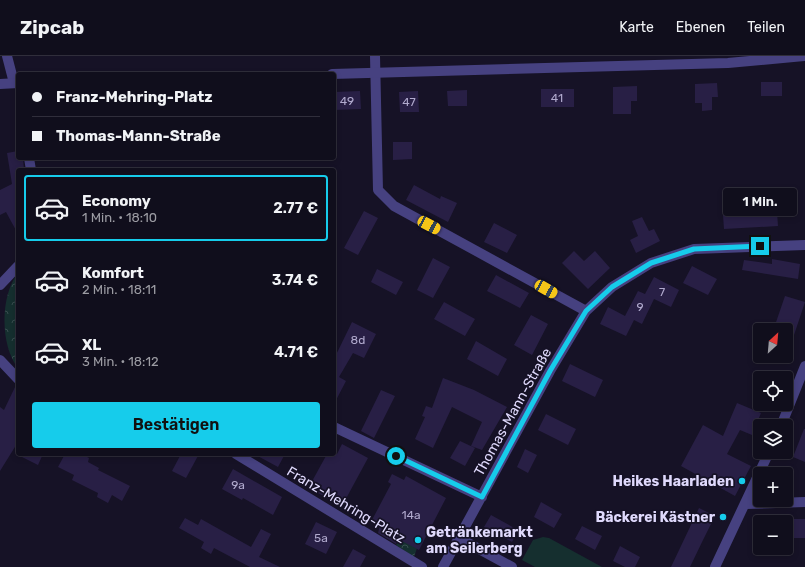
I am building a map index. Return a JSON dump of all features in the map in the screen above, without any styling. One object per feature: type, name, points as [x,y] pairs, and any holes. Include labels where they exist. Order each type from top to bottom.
[{"type":"street","points":[[0,84],[16,83],[7,56]]},
{"type":"street","points":[[375,56],[378,190],[387,201],[415,218],[586,311]]},
{"type":"street","points":[[336,74],[728,63],[804,56]]},
{"type":"street","name":"Thomas-Mann-Straße","points":[[443,567],[550,371],[586,311],[612,287],[651,263],[694,249],[805,244]]},
{"type":"street","points":[[0,285],[16,268]]},
{"type":"street","points":[[0,360],[16,377]]},
{"type":"street","points":[[784,419],[805,366]]},
{"type":"street","points":[[336,428],[482,497]]},
{"type":"street","name":"Franz-Mehring-Platz","points":[[239,456],[422,567]]},
{"type":"street","points":[[715,567],[766,459]]},
{"type":"street","points":[[746,504],[805,502]]},
{"type":"street","points":[[459,538],[512,567]]},
{"type":"green space","points":[[16,276],[16,365],[8,347],[4,320],[5,307],[12,283]]},
{"type":"green space","points":[[543,537],[549,538],[602,567],[535,567],[522,560],[533,540]]},
{"type":"green space","points":[[401,539],[417,548],[414,557],[396,545]]},
{"type":"building","points":[[761,82],[782,82],[782,96],[761,96]]},
{"type":"building","points":[[717,83],[718,97],[712,97],[712,110],[702,111],[702,103],[695,103],[695,84]]},
{"type":"building","points":[[637,86],[637,101],[631,101],[631,114],[613,114],[613,87]]},
{"type":"building","points":[[541,89],[574,89],[574,107],[541,107]]},
{"type":"building","points":[[467,90],[467,106],[448,106],[447,91]]},
{"type":"building","points":[[360,91],[361,109],[336,110],[336,92]]},
{"type":"building","points":[[418,91],[419,112],[400,112],[399,92]]},
{"type":"building","points":[[393,142],[412,142],[412,159],[393,160]]},
{"type":"building","points":[[16,151],[16,160],[23,160],[24,168],[16,168],[16,230],[6,212],[0,215],[0,190],[12,184],[7,153]]},
{"type":"building","points":[[414,185],[440,199],[441,196],[457,203],[448,222],[406,200]]},
{"type":"building","points":[[743,196],[744,215],[777,212],[778,226],[724,229],[723,215],[728,215],[728,201],[733,201],[733,197]]},
{"type":"building","points":[[364,211],[378,218],[358,255],[344,248]]},
{"type":"building","points":[[642,217],[649,231],[654,229],[660,241],[636,253],[630,240],[638,236],[632,221]]},
{"type":"building","points":[[494,223],[517,235],[507,253],[484,242]]},
{"type":"building","points":[[574,251],[584,261],[595,251],[610,268],[588,289],[562,263]]},
{"type":"building","points":[[433,258],[450,267],[433,298],[417,290]]},
{"type":"building","points":[[772,259],[800,264],[798,279],[742,270],[744,260],[772,264]]},
{"type":"building","points":[[692,266],[717,279],[708,295],[683,283]]},
{"type":"building","points":[[377,269],[403,282],[396,295],[371,282]]},
{"type":"building","points":[[496,275],[529,293],[520,308],[487,291]]},
{"type":"building","points":[[654,277],[679,290],[671,307],[654,299],[642,324],[634,320],[626,336],[600,324],[608,307],[625,316],[638,291],[645,294]]},
{"type":"building","points":[[785,296],[805,302],[794,335],[793,323],[776,323]]},
{"type":"building","points":[[444,302],[475,319],[465,336],[434,319]]},
{"type":"building","points":[[531,315],[548,324],[532,355],[514,345]]},
{"type":"building","points":[[352,322],[376,334],[364,358],[353,353],[339,377],[346,381],[336,400],[336,355]]},
{"type":"building","points":[[476,341],[507,359],[498,376],[467,359]]},
{"type":"building","points":[[570,364],[603,380],[595,397],[562,381]]},
{"type":"building","points":[[443,378],[474,390],[507,407],[482,450],[471,446],[482,422],[452,407],[433,448],[415,439],[425,417],[422,416],[426,406],[432,408]]},
{"type":"building","points":[[16,385],[16,445],[0,471],[0,407],[4,410]]},
{"type":"building","points":[[381,390],[395,396],[374,438],[361,431]]},
{"type":"building","points":[[737,403],[753,411],[761,413],[759,419],[753,419],[752,435],[740,430],[727,454],[751,466],[735,496],[681,466],[703,425],[723,436]]},
{"type":"building","points":[[546,414],[576,429],[568,445],[538,430]]},
{"type":"building","points":[[804,429],[805,429],[805,462],[793,457]]},
{"type":"building","points":[[460,441],[475,448],[465,466],[450,458]]},
{"type":"building","points":[[342,444],[368,458],[342,506],[316,492],[317,490],[310,485],[326,456],[336,456]]},
{"type":"building","points":[[525,449],[537,455],[528,473],[517,467]]},
{"type":"building","points":[[20,456],[42,456],[38,465]]},
{"type":"building","points":[[64,456],[85,456],[89,458],[88,462],[99,468],[98,470],[130,486],[122,501],[112,495],[108,503],[97,497],[98,493],[72,480],[74,475],[58,467]]},
{"type":"building","points":[[180,456],[198,456],[186,478],[172,471]]},
{"type":"building","points":[[258,456],[284,456],[278,467]]},
{"type":"building","points":[[233,469],[282,497],[273,515],[243,498],[242,500],[222,489]]},
{"type":"building","points":[[392,474],[404,480],[406,476],[446,498],[419,550],[398,539],[396,544],[378,533],[380,525],[372,520],[391,484],[388,482]]},
{"type":"building","points":[[541,502],[562,514],[554,528],[534,517]]},
{"type":"building","points":[[699,508],[715,516],[690,567],[671,567]]},
{"type":"building","points":[[491,515],[518,530],[512,542],[484,527]]},
{"type":"building","points":[[185,518],[198,525],[201,519],[251,547],[261,529],[271,534],[259,557],[280,567],[250,567],[214,548],[211,554],[201,548],[204,542],[179,528]]},
{"type":"building","points":[[793,519],[805,519],[805,538],[793,538]]},
{"type":"building","points":[[316,522],[337,532],[326,554],[305,544]]},
{"type":"building","points":[[582,526],[602,536],[595,550],[575,539]]},
{"type":"building","points":[[620,546],[640,557],[635,567],[625,567],[613,561]]},
{"type":"building","points":[[353,549],[366,556],[360,567],[343,567]]},
{"type":"place","name":"Heikes Haarladen","points":[[742,481]]},
{"type":"place","name":"Bäckerei Kästner","points":[[723,517]]},
{"type":"place","name":"Getränkemarkt am Seilerberg","points":[[418,540]]},
{"type":"route","points":[[396,456],[482,497],[550,371],[586,311],[612,287],[651,263],[694,249],[760,246]]}]
